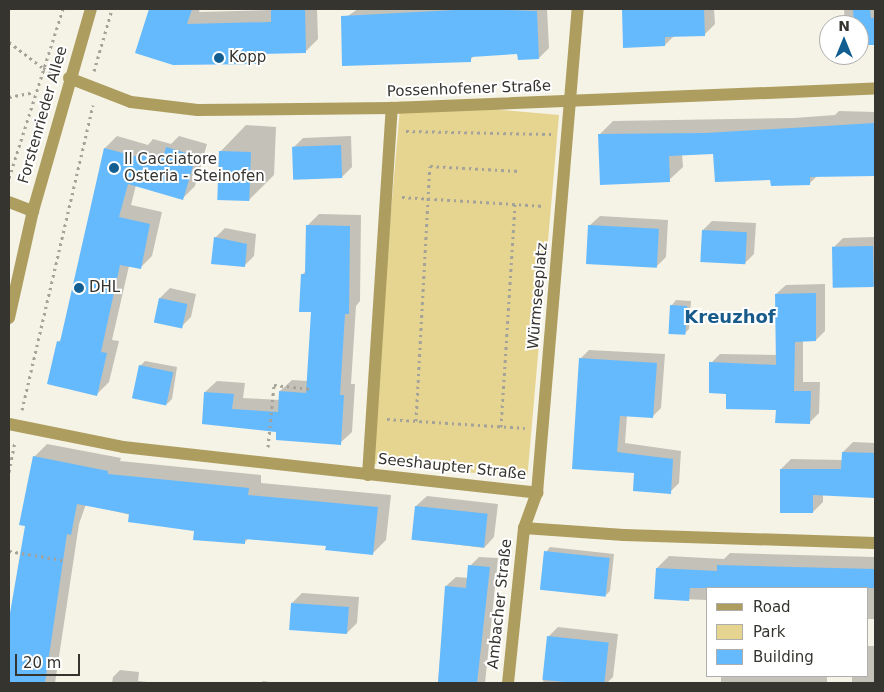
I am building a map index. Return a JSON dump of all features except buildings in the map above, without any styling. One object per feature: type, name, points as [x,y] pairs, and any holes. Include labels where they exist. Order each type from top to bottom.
[{"type":"street","name":"Forstenrieder Allee","points":[[9,318],[33,211],[69,78],[91,9]]},
{"type":"street","points":[[570,101],[578,9]]},
{"type":"street","name":"Possenhofener Straße","points":[[69,78],[131,102],[198,110],[392,108],[875,90]]},
{"type":"street","name":"Würmseeplatz","points":[[537,493],[570,101]]},
{"type":"street","points":[[368,474],[392,108]]},
{"type":"street","points":[[9,202],[33,211]]},
{"type":"street","name":"Seeshaupter Straße","points":[[14,425],[123,447],[537,493],[524,528]]},
{"type":"street","points":[[524,528],[624,536],[875,543]]},
{"type":"street","name":"Ambacher Straße","points":[[508,683],[524,528]]},
{"type":"path","points":[[9,178],[34,92],[63,9]]},
{"type":"path","points":[[9,472],[14,425],[93,118],[94,67],[112,9]]},
{"type":"path","points":[[9,42],[43,68],[69,78]]},
{"type":"path","points":[[9,97],[34,92]]},
{"type":"path","points":[[390,130],[568,134]]},
{"type":"path","points":[[416,421],[430,166],[520,170]]},
{"type":"path","points":[[386,196],[562,207]]},
{"type":"path","points":[[501,426],[515,204]]},
{"type":"path","points":[[266,463],[274,386],[311,389]]},
{"type":"path","points":[[371,418],[543,430]]},
{"type":"path","points":[[9,551],[62,560]]},
{"type":"green space","points":[[401,101],[559,115],[527,478],[369,464]]},
{"type":"place","name":"Kopp","points":[[219,58]]},
{"type":"place","name":"Il Cacciatore Osteria - Steinofen","points":[[114,168]]},
{"type":"place","name":"DHL","points":[[79,288]]},
{"type":"district","name":"Kreuzhof","points":[[730,317]]}]
